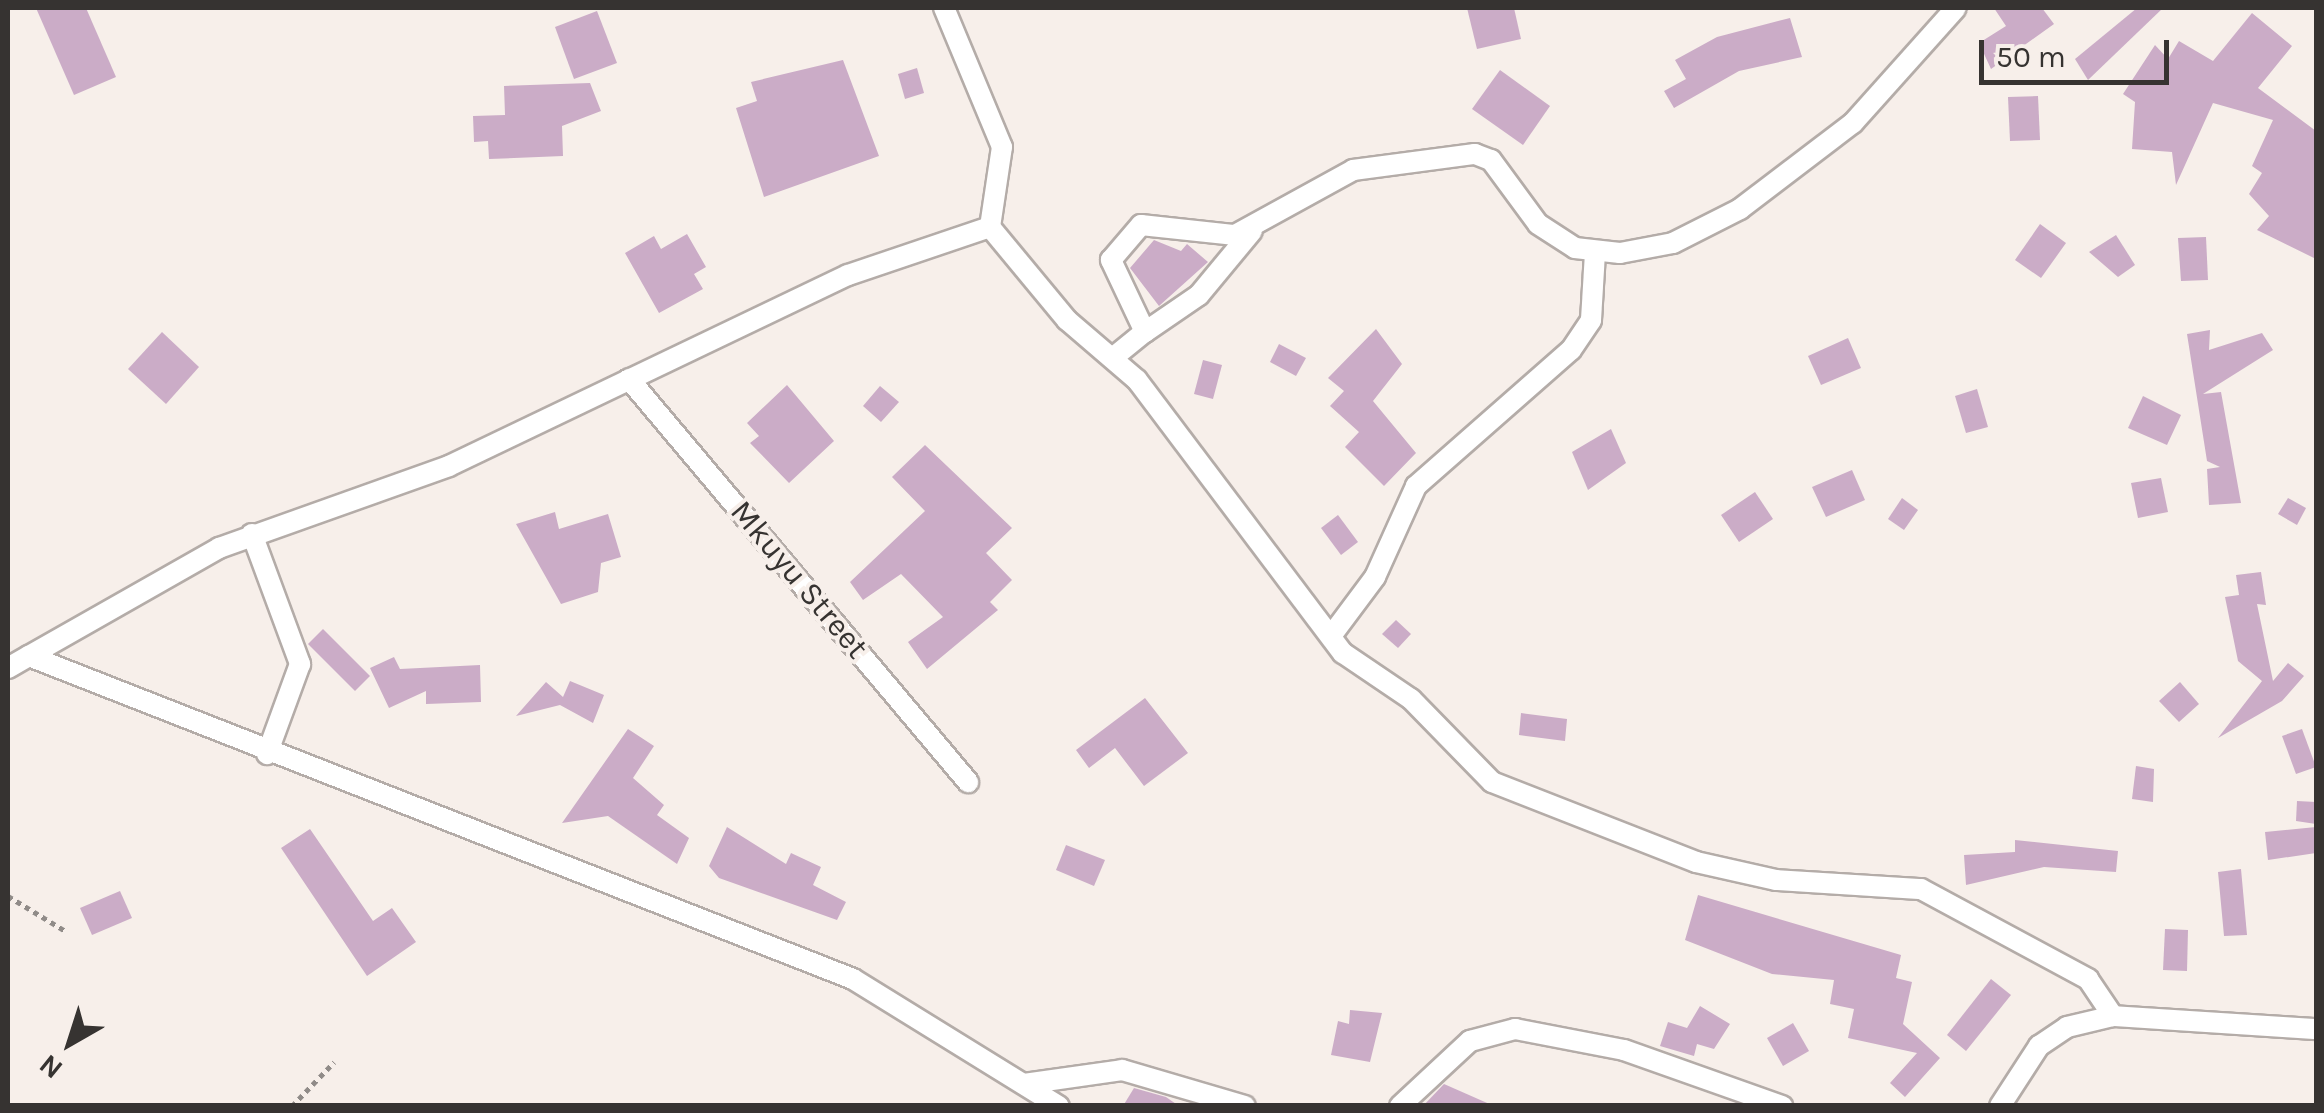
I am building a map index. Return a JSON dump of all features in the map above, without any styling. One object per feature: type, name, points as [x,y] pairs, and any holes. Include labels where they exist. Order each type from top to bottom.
[{"type":"street","points":[[944,8],[1002,147],[990,227],[1067,320],[1116,356],[1355,666],[1443,727],[1492,782],[1528,802],[1776,880],[1921,889],[2088,980],[2113,1016]]},
{"type":"street","points":[[1116,356],[1199,295],[1252,230],[1342,174],[1475,154],[1491,160],[1538,224],[1594,253],[1672,243],[1740,209],[1854,122],[1956,8]]},
{"type":"street","points":[[1146,332],[1112,273],[1126,234],[1158,222],[1252,230]]},
{"type":"street","points":[[8,668],[252,534],[449,466],[848,274],[990,227]]},
{"type":"street","points":[[1330,636],[1375,577],[1416,486],[1571,350],[1590,320],[1594,253]]},
{"type":"street","name":"Mkuyu Street","points":[[629,379],[968,782]]},
{"type":"street","points":[[252,534],[300,664],[267,754]]},
{"type":"street","points":[[29,656],[267,754],[854,979],[1059,1106]]},
{"type":"street","points":[[2000,1106],[2051,1034],[2113,1016],[2316,1029]]},
{"type":"street","points":[[1400,1106],[1470,1041],[1515,1029],[1624,1050],[1782,1106]]},
{"type":"street","points":[[1024,1084],[1122,1070],[1245,1106]]},
{"type":"path","points":[[8,896],[68,932]]},
{"type":"path","points":[[292,1106],[334,1062]]},
{"type":"building","points":[[36,8],[86,8],[116,77],[74,95]]},
{"type":"building","points":[[1467,8],[1514,8],[1521,39],[1477,49]]},
{"type":"building","points":[[1994,8],[2042,8],[2054,24],[1991,69],[1979,43],[2006,26]]},
{"type":"building","points":[[2137,8],[2163,8],[2088,80],[2075,59]]},
{"type":"building","points":[[597,11],[617,63],[574,79],[555,27]]},
{"type":"building","points":[[2252,13],[2292,46],[2258,88],[2316,131],[2316,259],[2257,230],[2269,216],[2249,194],[2262,173],[2252,166],[2273,120],[2213,103],[2176,185],[2172,152],[2132,149],[2135,102],[2123,94],[2155,45],[2168,59],[2179,41],[2213,61]]},
{"type":"building","points":[[1790,18],[1802,57],[1739,71],[1674,108],[1664,91],[1686,79],[1675,60],[1717,37]]},
{"type":"building","points":[[843,60],[879,156],[764,197],[736,108],[757,101],[751,82]]},
{"type":"building","points":[[917,68],[924,93],[905,99],[898,74]]},
{"type":"building","points":[[1500,70],[1550,106],[1523,145],[1472,109]]},
{"type":"building","points":[[590,83],[601,111],[562,126],[563,156],[489,159],[488,141],[474,142],[473,116],[505,115],[504,86]]},
{"type":"building","points":[[2038,96],[2040,140],[2010,141],[2008,97]]},
{"type":"building","points":[[2040,224],[2066,243],[2041,278],[2015,260]]},
{"type":"building","points":[[687,234],[706,267],[694,274],[703,289],[659,313],[625,253],[654,236],[661,249]]},
{"type":"building","points":[[2116,235],[2135,265],[2118,277],[2089,252]]},
{"type":"building","points":[[2206,237],[2208,280],[2181,281],[2178,238]]},
{"type":"building","points":[[1154,240],[1181,251],[1187,244],[1208,262],[1159,306],[1130,268]]},
{"type":"building","points":[[1376,329],[1402,364],[1373,401],[1416,453],[1384,486],[1345,447],[1359,432],[1330,406],[1344,391],[1328,378]]},
{"type":"building","points":[[2210,330],[2209,350],[2262,333],[2273,350],[2203,394],[2221,392],[2241,503],[2209,505],[2207,469],[2220,467],[2207,461],[2187,334]]},
{"type":"building","points":[[162,332],[199,367],[166,404],[128,369]]},
{"type":"building","points":[[1848,338],[1861,368],[1821,385],[1808,356]]},
{"type":"building","points":[[1279,344],[1306,358],[1296,376],[1270,362]]},
{"type":"building","points":[[1203,360],[1222,365],[1213,399],[1194,394]]},
{"type":"building","points":[[787,385],[834,441],[789,483],[750,443],[759,436],[747,423]]},
{"type":"building","points":[[880,386],[899,402],[881,422],[863,406]]},
{"type":"building","points":[[1977,389],[1988,427],[1966,433],[1955,396]]},
{"type":"building","points":[[2143,396],[2181,415],[2167,445],[2128,428]]},
{"type":"building","points":[[1611,429],[1626,463],[1588,490],[1572,452]]},
{"type":"building","points":[[925,445],[1012,528],[986,553],[1012,580],[990,602],[998,610],[927,669],[908,642],[943,617],[901,574],[863,600],[850,582],[925,511],[892,477]]},
{"type":"building","points":[[1852,470],[1865,500],[1826,517],[1812,487]]},
{"type":"building","points":[[2161,478],[2168,512],[2138,518],[2131,483]]},
{"type":"building","points":[[1755,492],[1773,519],[1739,542],[1721,515]]},
{"type":"building","points":[[1902,498],[1918,510],[1904,530],[1888,519]]},
{"type":"building","points":[[2288,498],[2306,508],[2297,525],[2278,514]]},
{"type":"building","points":[[555,512],[559,529],[608,514],[621,557],[601,563],[598,592],[561,604],[516,524]]},
{"type":"building","points":[[1338,515],[1358,542],[1341,555],[1321,528]]},
{"type":"building","points":[[2261,572],[2266,605],[2257,604],[2273,681],[2288,663],[2304,676],[2282,701],[2218,738],[2262,681],[2238,661],[2225,597],[2239,595],[2236,575]]},
{"type":"building","points":[[1396,620],[1411,634],[1398,648],[1382,634]]},
{"type":"building","points":[[323,629],[370,676],[355,691],[308,644]]},
{"type":"building","points":[[394,657],[400,669],[480,665],[481,702],[426,704],[426,691],[389,708],[370,668]]},
{"type":"building","points":[[570,681],[604,695],[593,723],[560,705],[516,716],[546,682],[563,697]]},
{"type":"building","points":[[2180,682],[2199,704],[2179,722],[2159,701]]},
{"type":"building","points":[[1145,698],[1188,753],[1144,786],[1115,748],[1089,768],[1076,750]]},
{"type":"building","points":[[1521,713],[1567,719],[1565,741],[1519,735]]},
{"type":"building","points":[[628,729],[654,746],[633,778],[664,805],[657,815],[689,838],[677,864],[608,816],[562,823]]},
{"type":"building","points":[[2302,729],[2316,767],[2296,774],[2282,736]]},
{"type":"building","points":[[2136,766],[2154,769],[2153,802],[2132,799]]},
{"type":"building","points":[[2297,801],[2316,802],[2316,824],[2296,821]]},
{"type":"building","points":[[727,827],[786,864],[791,853],[821,867],[813,885],[846,902],[837,920],[719,878],[709,866]]},
{"type":"building","points":[[2316,827],[2316,853],[2268,860],[2265,832]]},
{"type":"building","points":[[310,829],[373,921],[392,908],[416,942],[367,976],[281,848]]},
{"type":"building","points":[[2015,840],[2118,851],[2116,872],[2044,867],[1966,885],[1964,855],[2015,852]]},
{"type":"building","points":[[1066,845],[1105,860],[1094,886],[1056,870]]},
{"type":"building","points":[[2241,869],[2247,935],[2224,936],[2218,872]]},
{"type":"building","points":[[120,891],[132,918],[92,935],[80,908]]},
{"type":"building","points":[[1698,895],[1901,955],[1896,978],[1912,982],[1903,1024],[1940,1058],[1905,1097],[1890,1083],[1917,1053],[1848,1038],[1854,1009],[1830,1004],[1834,980],[1772,974],[1685,940]]},
{"type":"building","points":[[2165,929],[2188,930],[2187,971],[2163,970]]},
{"type":"building","points":[[1991,979],[2011,995],[1966,1051],[1947,1035]]},
{"type":"building","points":[[1700,1006],[1730,1024],[1714,1049],[1697,1044],[1694,1056],[1660,1046],[1668,1022],[1687,1028]]},
{"type":"building","points":[[1350,1010],[1382,1013],[1370,1062],[1331,1055],[1338,1021],[1349,1024]]},
{"type":"building","points":[[1793,1023],[1809,1051],[1783,1066],[1767,1038]]},
{"type":"building","points":[[1444,1084],[1494,1106],[1423,1106]]},
{"type":"building","points":[[1134,1088],[1166,1097],[1179,1106],[1123,1106]]}]
